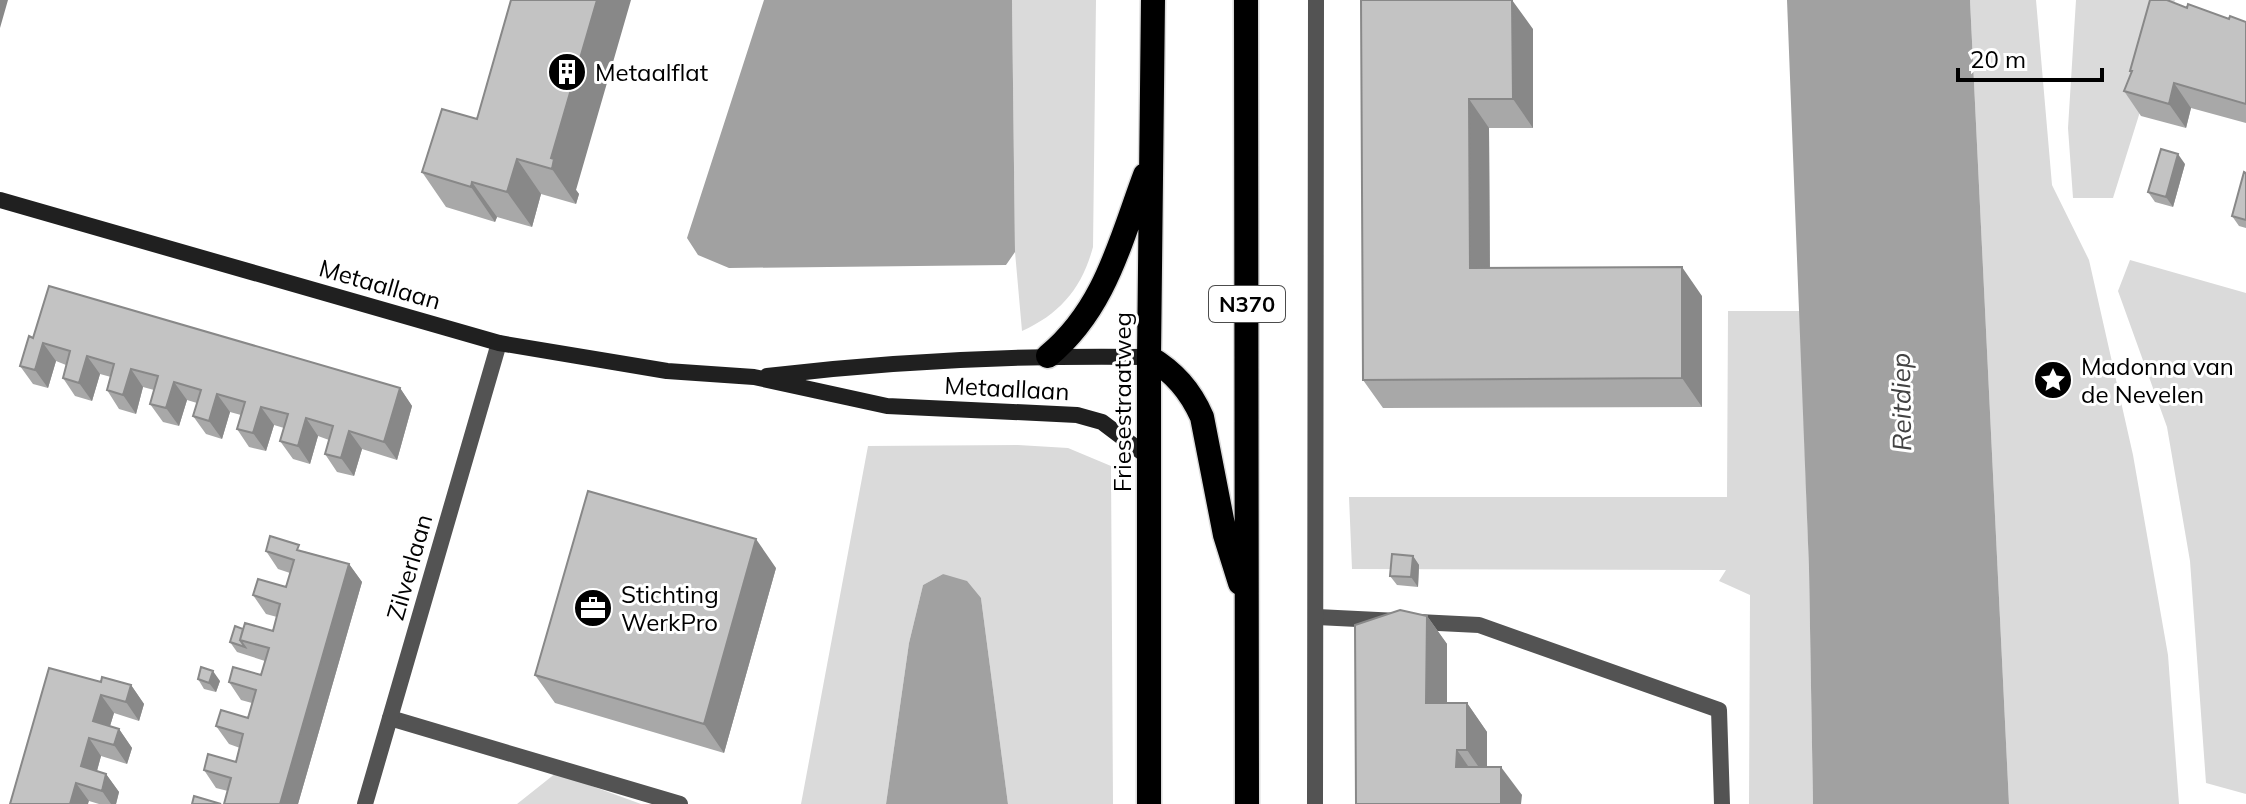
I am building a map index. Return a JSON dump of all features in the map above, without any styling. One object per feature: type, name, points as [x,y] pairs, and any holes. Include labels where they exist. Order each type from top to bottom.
[{"type":"highway","name":"Friesestraatweg","points":[[1149,804],[1153,0]]},
{"type":"highway","name":"N370","points":[[1246,0],[1247,804]]},
{"type":"highway","points":[[1048,356],[1066,341],[1095,304],[1151,158]]},
{"type":"highway","points":[[1149,357],[1176,376],[1196,402],[1202,417],[1225,535],[1248,608]]},
{"type":"street","points":[[1315,804],[1316,0]]},
{"type":"street","name":"Metaallaan","points":[[0,200],[499,343],[667,371],[754,377],[887,406],[1077,415],[1102,422],[1151,459]]},
{"type":"street","name":"Zilverlaan","points":[[365,804],[499,343]]},
{"type":"street","name":"Metaallaan","points":[[754,377],[904,362],[1048,356],[1149,357]]},
{"type":"street","points":[[1317,617],[1479,625],[1719,710],[1722,804]]},
{"type":"street","points":[[390,718],[680,804]]},
{"type":"shaded area","points":[[1012,0],[1096,0],[1093,247],[1083,275],[1068,298],[1048,316],[1022,331],[1015,252]]},
{"type":"shaded area","points":[[1970,0],[2036,0],[2052,185],[2089,260],[2133,455],[2168,655],[2179,804],[2009,804]]},
{"type":"shaded area","points":[[2076,0],[2175,0],[2113,198],[2073,198],[2068,128]]},
{"type":"shaded area","points":[[2130,260],[2246,293],[2246,794],[2206,783],[2190,561],[2167,427],[2118,291]]},
{"type":"shaded area","points":[[1728,311],[1800,311],[1813,804],[1749,804],[1750,595],[1719,581],[1726,570],[1352,569],[1349,497],[1727,497]]},
{"type":"shaded area","points":[[1018,445],[1068,448],[1111,466],[1113,804],[1008,804],[981,598],[943,574],[923,585],[909,643],[886,804],[801,804],[868,446]]},
{"type":"shaded area","points":[[556,773],[641,804],[517,804]]},
{"type":"water","points":[[764,0],[1012,0],[1015,252],[1006,265],[729,268],[698,255],[687,238]]},
{"type":"water","name":"Reitdiep","points":[[1787,0],[1970,0],[2009,804],[1813,804],[1809,569]]},
{"type":"water","points":[[943,574],[967,581],[981,598],[1008,804],[886,804],[909,643],[923,585]]},
{"type":"building","points":[[511,0],[597,0],[551,158],[554,159],[552,169],[517,159],[507,192],[472,182],[471,187],[422,172],[442,109],[477,119]]},
{"type":"building","points":[[1361,0],[1512,0],[1513,99],[1469,99],[1470,268],[1682,267],[1682,378],[1363,380]]},
{"type":"building","points":[[2150,0],[2167,0],[2187,8],[2188,4],[2246,22],[2246,104],[2174,83],[2169,104],[2124,91]]},
{"type":"building","points":[[2161,149],[2178,154],[2166,197],[2148,192]]},
{"type":"building","points":[[2246,173],[2246,220],[2232,216]]},
{"type":"building","points":[[49,286],[400,388],[384,442],[349,431],[341,458],[325,454],[333,426],[306,418],[298,446],[280,441],[288,414],[261,407],[253,433],[237,429],[245,402],[217,394],[209,421],[193,416],[201,390],[174,382],[166,408],[150,404],[158,376],[131,369],[123,395],[107,390],[114,364],[87,356],[79,383],[63,378],[70,351],[43,343],[35,370],[20,366],[29,336],[33,338]]},
{"type":"building","points":[[588,491],[756,539],[704,724],[535,675]]},
{"type":"building","points":[[270,536],[299,545],[297,550],[349,564],[280,804],[224,804],[231,778],[204,770],[208,754],[236,762],[243,734],[216,726],[221,710],[248,718],[256,690],[229,682],[233,667],[261,675],[269,648],[240,640],[245,623],[273,631],[280,604],[253,595],[258,579],[286,587],[294,560],[266,551]]},
{"type":"building","points":[[1392,554],[1413,556],[1411,577],[1390,576]]},
{"type":"building","points":[[1400,610],[1427,616],[1426,703],[1467,703],[1467,750],[1457,750],[1456,767],[1501,767],[1501,804],[1356,804],[1355,625]]},
{"type":"building","points":[[235,626],[243,629],[240,640],[245,647],[230,642]]},
{"type":"building","points":[[201,667],[213,671],[209,683],[198,679]]},
{"type":"building","points":[[49,668],[101,682],[102,677],[131,685],[126,702],[101,695],[93,721],[119,729],[114,745],[89,738],[81,766],[106,774],[102,791],[76,783],[70,804],[10,804]]},
{"type":"building","points":[[194,796],[221,804],[192,804]]},
{"type":"place","name":"Metaalflat","points":[[567,72]]},
{"type":"place","name":"Madonna van de Nevelen","points":[[2053,380]]},
{"type":"place","name":"Stichting WerkPro","points":[[593,608]]}]
